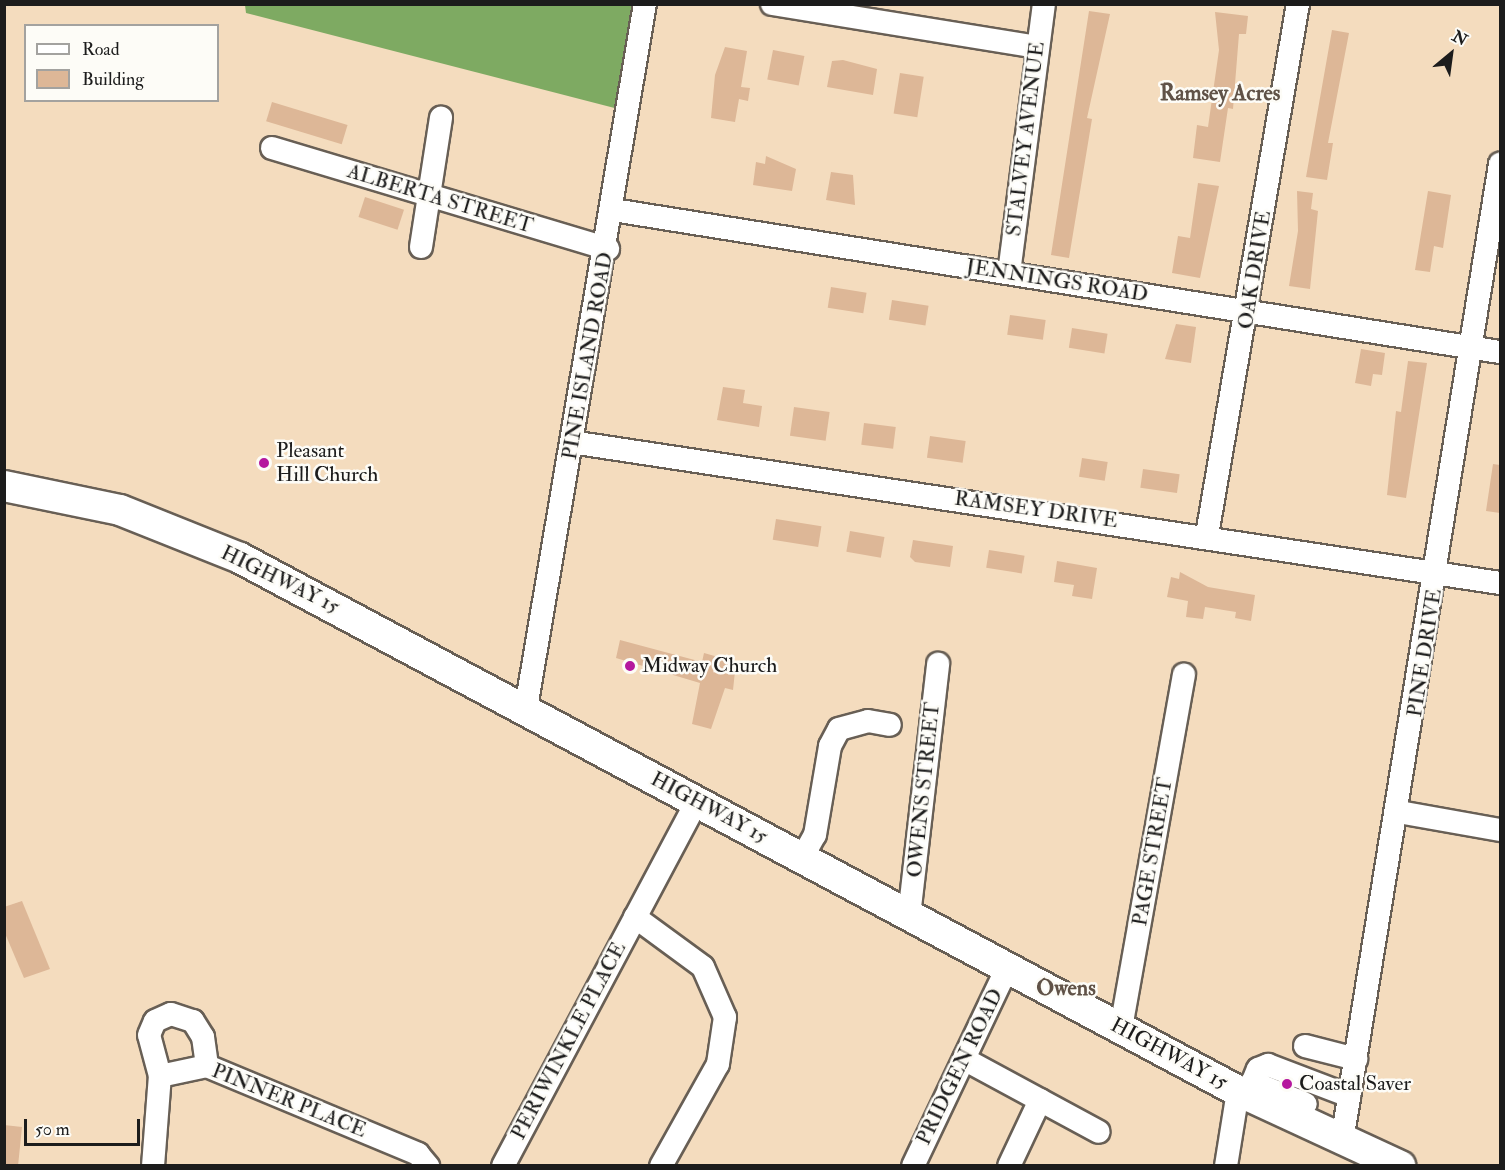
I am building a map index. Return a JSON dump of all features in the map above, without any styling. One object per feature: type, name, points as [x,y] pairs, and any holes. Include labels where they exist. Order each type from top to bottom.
[{"type":"main road","name":"HIGHWAY 15","points":[[4,486],[120,510],[240,558],[526,708],[696,803],[1121,1028],[1246,1090],[1304,1113],[1342,1140],[1384,1162]]},
{"type":"street","name":"PINE ISLAND ROAD","points":[[526,708],[571,442],[608,249],[645,4]]},
{"type":"street","points":[[772,4],[1037,47]]},
{"type":"street","name":"STALVEY AVENUE","points":[[1009,273],[1044,4]]},
{"type":"street","name":"OAK DRIVE","points":[[1207,536],[1249,311],[1298,4]]},
{"type":"street","points":[[421,248],[427,195],[441,118]]},
{"type":"street","name":"ALBERTA STREET","points":[[272,148],[608,249]]},
{"type":"street","name":"PINE DRIVE","points":[[1342,1140],[1438,573],[1500,164]]},
{"type":"street","name":"JENNINGS ROAD","points":[[613,210],[1500,352]]},
{"type":"street","name":"RAMSEY DRIVE","points":[[571,442],[1207,536],[1500,583]]},
{"type":"street","name":"OWENS STREET","points":[[909,915],[938,664]]},
{"type":"street","name":"PAGE STREET","points":[[1121,1028],[1184,675]]},
{"type":"street","points":[[802,858],[815,835],[830,746],[839,729],[868,721],[890,725]]},
{"type":"street","name":"PERIWINKLE PLACE","points":[[503,1166],[696,803]]},
{"type":"street","points":[[1399,812],[1500,830]]},
{"type":"street","name":"PERIWINKLE PLACE","points":[[635,917],[704,967],[725,1017],[718,1064],[661,1166]]},
{"type":"street","name":"PRIDGEN ROAD","points":[[913,1166],[1007,968]]},
{"type":"street","points":[[153,1166],[160,1076],[149,1035],[155,1021],[171,1014],[193,1021],[203,1037],[207,1066]]},
{"type":"street","points":[[1305,1046],[1356,1059]]},
{"type":"street","points":[[964,1059],[1099,1132]]},
{"type":"street","points":[[1226,1166],[1246,1090],[1258,1069],[1268,1065],[1349,1096]]},
{"type":"street","name":"PINNER PLACE","points":[[160,1076],[207,1066],[418,1154],[428,1166]]},
{"type":"street","points":[[1304,1113],[1313,1082]]},
{"type":"street","points":[[1010,1166],[1040,1100]]},
{"type":"green space","points":[[245,5],[645,5],[630,112],[246,13]]},
{"type":"building","points":[[1089,11],[1110,14],[1087,118],[1092,119],[1069,258],[1051,255]]},
{"type":"building","points":[[1215,12],[1248,16],[1246,34],[1239,34],[1233,109],[1228,108],[1220,162],[1193,158],[1197,125],[1208,127],[1219,50]]},
{"type":"building","points":[[1332,30],[1349,33],[1328,143],[1333,143],[1327,180],[1306,177]]},
{"type":"building","points":[[725,47],[747,51],[741,87],[750,88],[748,101],[739,99],[735,122],[711,118],[715,75]]},
{"type":"building","points":[[773,50],[804,56],[799,86],[767,79]]},
{"type":"building","points":[[843,60],[877,69],[873,95],[827,87],[832,61]]},
{"type":"building","points":[[900,73],[924,77],[917,117],[894,113]]},
{"type":"building","points":[[272,102],[348,125],[342,144],[266,121]]},
{"type":"building","points":[[766,156],[796,169],[792,191],[753,185],[756,162],[765,164]]},
{"type":"building","points":[[831,172],[853,175],[855,205],[826,200]]},
{"type":"building","points":[[1198,183],[1219,186],[1200,278],[1172,273],[1178,236],[1190,238]]},
{"type":"building","points":[[1297,191],[1313,193],[1311,209],[1318,211],[1310,289],[1289,286],[1298,231]]},
{"type":"building","points":[[1428,191],[1451,195],[1443,248],[1434,246],[1430,272],[1415,270]]},
{"type":"building","points":[[365,197],[404,210],[398,230],[359,217]]},
{"type":"building","points":[[831,287],[867,293],[863,313],[828,308]]},
{"type":"building","points":[[892,300],[929,306],[925,326],[889,320]]},
{"type":"building","points":[[1010,315],[1046,320],[1043,340],[1007,335]]},
{"type":"building","points":[[1176,324],[1196,327],[1191,363],[1165,359]]},
{"type":"building","points":[[1072,328],[1108,334],[1104,353],[1069,348]]},
{"type":"building","points":[[1361,349],[1385,353],[1382,375],[1373,374],[1371,386],[1355,383]]},
{"type":"building","points":[[1408,361],[1427,363],[1406,498],[1387,495],[1396,411],[1401,412]]},
{"type":"building","points":[[723,387],[745,390],[743,403],[762,406],[759,427],[717,420]]},
{"type":"building","points":[[794,407],[830,412],[826,441],[790,436]]},
{"type":"building","points":[[864,423],[896,427],[893,449],[861,445]]},
{"type":"building","points":[[930,436],[966,441],[963,463],[927,458]]},
{"type":"building","points":[[1082,458],[1108,462],[1105,481],[1079,477]]},
{"type":"building","points":[[1493,464],[1500,465],[1500,513],[1486,511]]},
{"type":"building","points":[[1143,469],[1180,474],[1177,493],[1140,488]]},
{"type":"building","points":[[776,519],[821,526],[818,547],[773,540]]},
{"type":"building","points":[[850,531],[884,537],[881,558],[846,552]]},
{"type":"building","points":[[913,540],[953,546],[950,567],[915,562],[910,557]]},
{"type":"building","points":[[989,550],[1025,556],[1022,573],[986,568]]},
{"type":"building","points":[[1057,561],[1097,568],[1092,599],[1072,596],[1074,585],[1054,582]]},
{"type":"building","points":[[1180,572],[1208,587],[1255,595],[1251,621],[1235,618],[1236,612],[1205,607],[1203,619],[1186,617],[1188,601],[1167,597],[1171,577],[1179,579]]},
{"type":"building","points":[[620,640],[702,662],[704,653],[736,662],[733,690],[725,688],[711,729],[692,724],[700,683],[616,658]]},
{"type":"building","points":[[22,901],[50,969],[24,978],[4,931],[4,907]]},
{"type":"building","points":[[4,1125],[22,1127],[18,1166],[4,1166]]},
{"type":"place","name":"Pleasant Hill Church","points":[[264,463]]},
{"type":"place","name":"Midway Church","points":[[630,666]]},
{"type":"place","name":"Coastal Saver","points":[[1287,1084]]},
{"type":"district","name":"Ramsey Acres","points":[[1220,94]]},
{"type":"district","name":"Owens","points":[[1066,989]]}]
